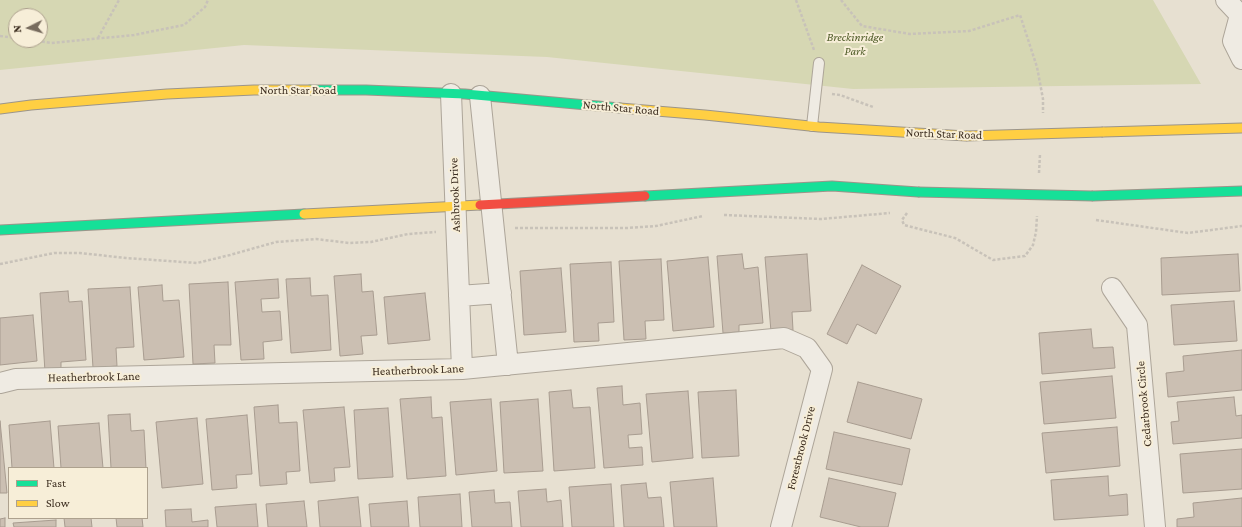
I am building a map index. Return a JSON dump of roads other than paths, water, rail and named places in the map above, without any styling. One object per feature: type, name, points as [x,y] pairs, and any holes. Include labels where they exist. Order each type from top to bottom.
[{"type":"main road","name":"North Star Road","points":[[0,109],[31,105],[167,94],[254,90],[366,90],[480,96],[705,115],[812,126],[966,136],[1242,128]]},
{"type":"main road","points":[[0,230],[832,186],[918,192],[1093,196],[1242,190]]},
{"type":"street","points":[[1226,0],[1241,16],[1233,41],[1242,59]]},
{"type":"street","name":"Ashbrook Drive","points":[[451,94],[462,369]]},
{"type":"street","points":[[480,96],[508,365]]},
{"type":"street","name":"Cedarbrook Circle","points":[[1112,288],[1137,325],[1155,527]]},
{"type":"street","points":[[459,296],[501,294]]},
{"type":"street","name":"Heatherbrook Lane","points":[[0,383],[16,379],[462,369],[784,338],[807,348],[822,369]]},
{"type":"street","name":"Forestbrook Drive","points":[[781,527],[822,369]]},
{"type":"lane","points":[[812,126],[819,63]]},
{"type":"park label","name":"Breckinridge Park","points":[[855,44]]}]
